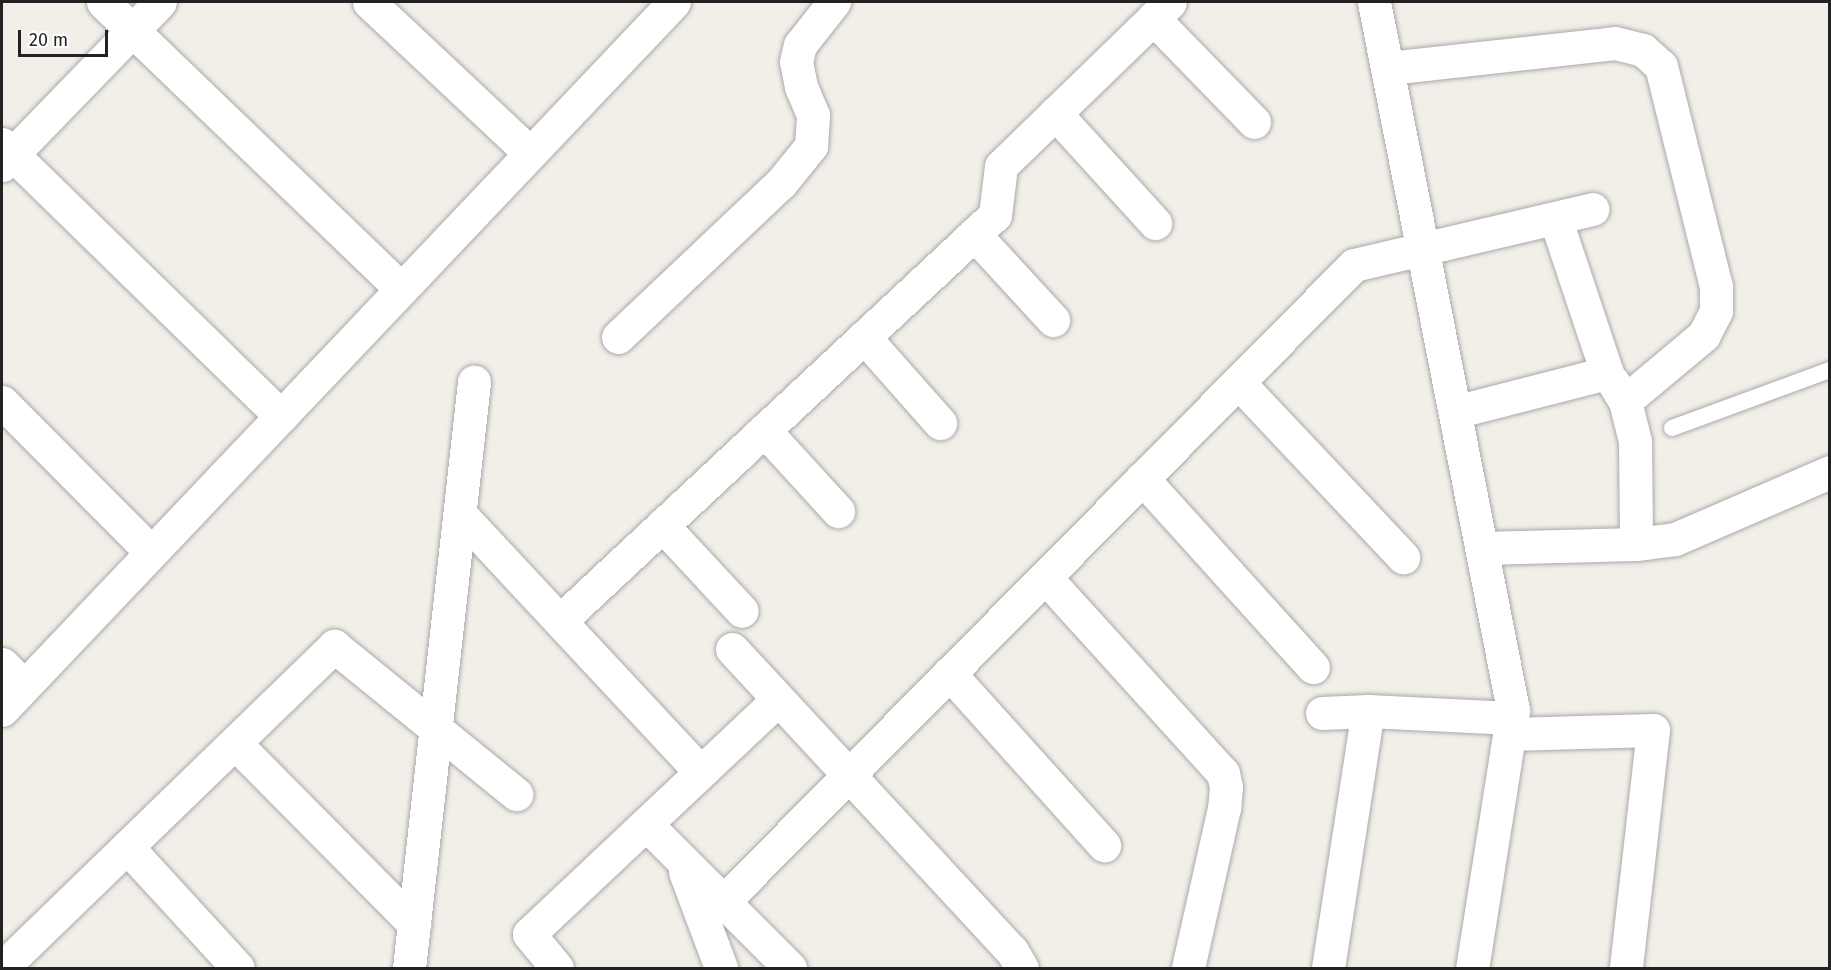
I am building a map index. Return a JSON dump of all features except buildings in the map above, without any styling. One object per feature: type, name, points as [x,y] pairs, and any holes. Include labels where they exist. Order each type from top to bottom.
[{"type":"street","points":[[103,2],[401,289]]},
{"type":"street","points":[[160,2],[5,154],[281,416]]},
{"type":"street","points":[[369,2],[530,153]]},
{"type":"street","points":[[2,710],[13,675],[151,552],[674,2]]},
{"type":"street","points":[[618,336],[781,183],[811,146],[813,115],[801,87],[796,62],[800,45],[834,2]]},
{"type":"street","points":[[1374,2],[1389,68],[1482,548],[1510,726],[1472,969]]},
{"type":"street","points":[[560,621],[995,215],[1001,166],[1162,10],[1254,122]]},
{"type":"street","points":[[1389,68],[1615,43],[1643,50],[1661,66],[1716,286],[1716,311],[1704,335],[1625,401]]},
{"type":"street","points":[[1055,113],[1155,223]]},
{"type":"street","points":[[721,904],[1354,265],[1593,209]]},
{"type":"street","points":[[1556,218],[1607,373],[1625,401],[1635,441],[1636,544]]},
{"type":"street","points":[[974,234],[1053,320]]},
{"type":"street","points":[[864,337],[940,423]]},
{"type":"street","points":[[1455,412],[1607,373]]},
{"type":"street","points":[[1238,381],[1403,557]]},
{"type":"street","points":[[410,969],[474,382]]},
{"type":"street","points":[[2,402],[151,552]]},
{"type":"street","points":[[764,430],[838,511]]},
{"type":"street","points":[[1482,548],[1636,544],[1675,539],[1830,472]]},
{"type":"street","points":[[1142,478],[1313,668]]},
{"type":"street","points":[[460,514],[700,771]]},
{"type":"street","points":[[662,525],[742,611]]},
{"type":"street","points":[[1045,576],[1223,773],[1226,787],[1224,808],[1188,969]]},
{"type":"street","points":[[2,968],[334,646],[516,794]]},
{"type":"street","points":[[732,649],[1012,951],[1022,969]]},
{"type":"street","points":[[949,673],[1104,845]]},
{"type":"street","points":[[557,969],[530,934],[778,699]]},
{"type":"street","points":[[1328,969],[1368,711]]},
{"type":"street","points":[[1322,713],[1368,711],[1510,726],[1653,730],[1626,969]]},
{"type":"street","points":[[235,743],[414,924]]},
{"type":"street","points":[[646,824],[721,904],[790,969]]},
{"type":"street","points":[[127,847],[238,969]]},
{"type":"street","points":[[682,862],[721,969]]},
{"type":"lane","points":[[1672,428],[1830,370]]}]
